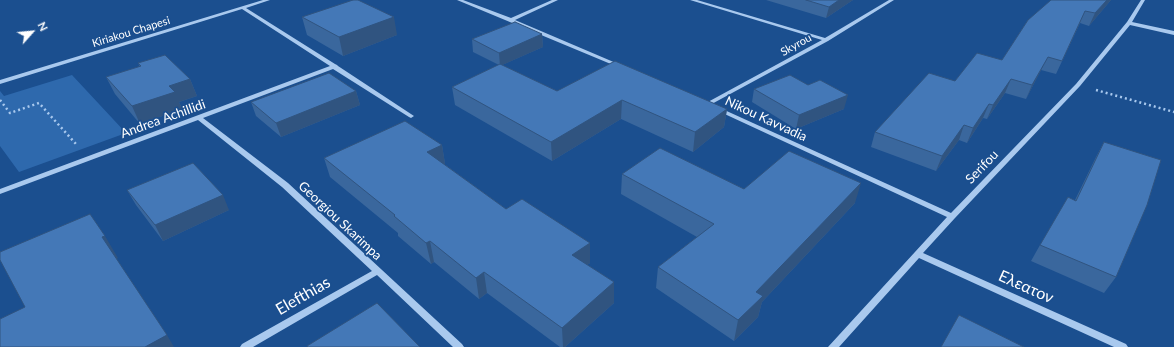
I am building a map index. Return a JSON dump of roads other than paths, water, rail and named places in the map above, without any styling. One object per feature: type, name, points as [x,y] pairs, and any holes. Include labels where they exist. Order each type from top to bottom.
[{"type":"street","name":"Kiriakou Chapesi","points":[[0,82],[268,0]]},
{"type":"street","points":[[459,0],[511,20],[628,70]]},
{"type":"street","points":[[511,20],[556,0]]},
{"type":"street","points":[[692,0],[826,40]]},
{"type":"street","name":"Skyrou","points":[[708,104],[826,40],[892,0]]},
{"type":"street","name":"Serifou","points":[[833,347],[952,216],[1078,85],[1129,22],[1143,0]]},
{"type":"street","points":[[243,8],[411,116]]},
{"type":"street","points":[[1129,22],[1174,33]]},
{"type":"street","name":"Andrea Achillidi","points":[[0,192],[335,66]]},
{"type":"street","name":"Nikou Kavvadia","points":[[701,101],[952,216]]},
{"type":"street","name":"Georgiou Skarimpa","points":[[200,118],[285,185],[376,272],[459,347]]},
{"type":"street","name":"Ελεατον","points":[[917,254],[1123,347]]},
{"type":"street","name":"Elefthias","points":[[245,347],[376,272]]}]
